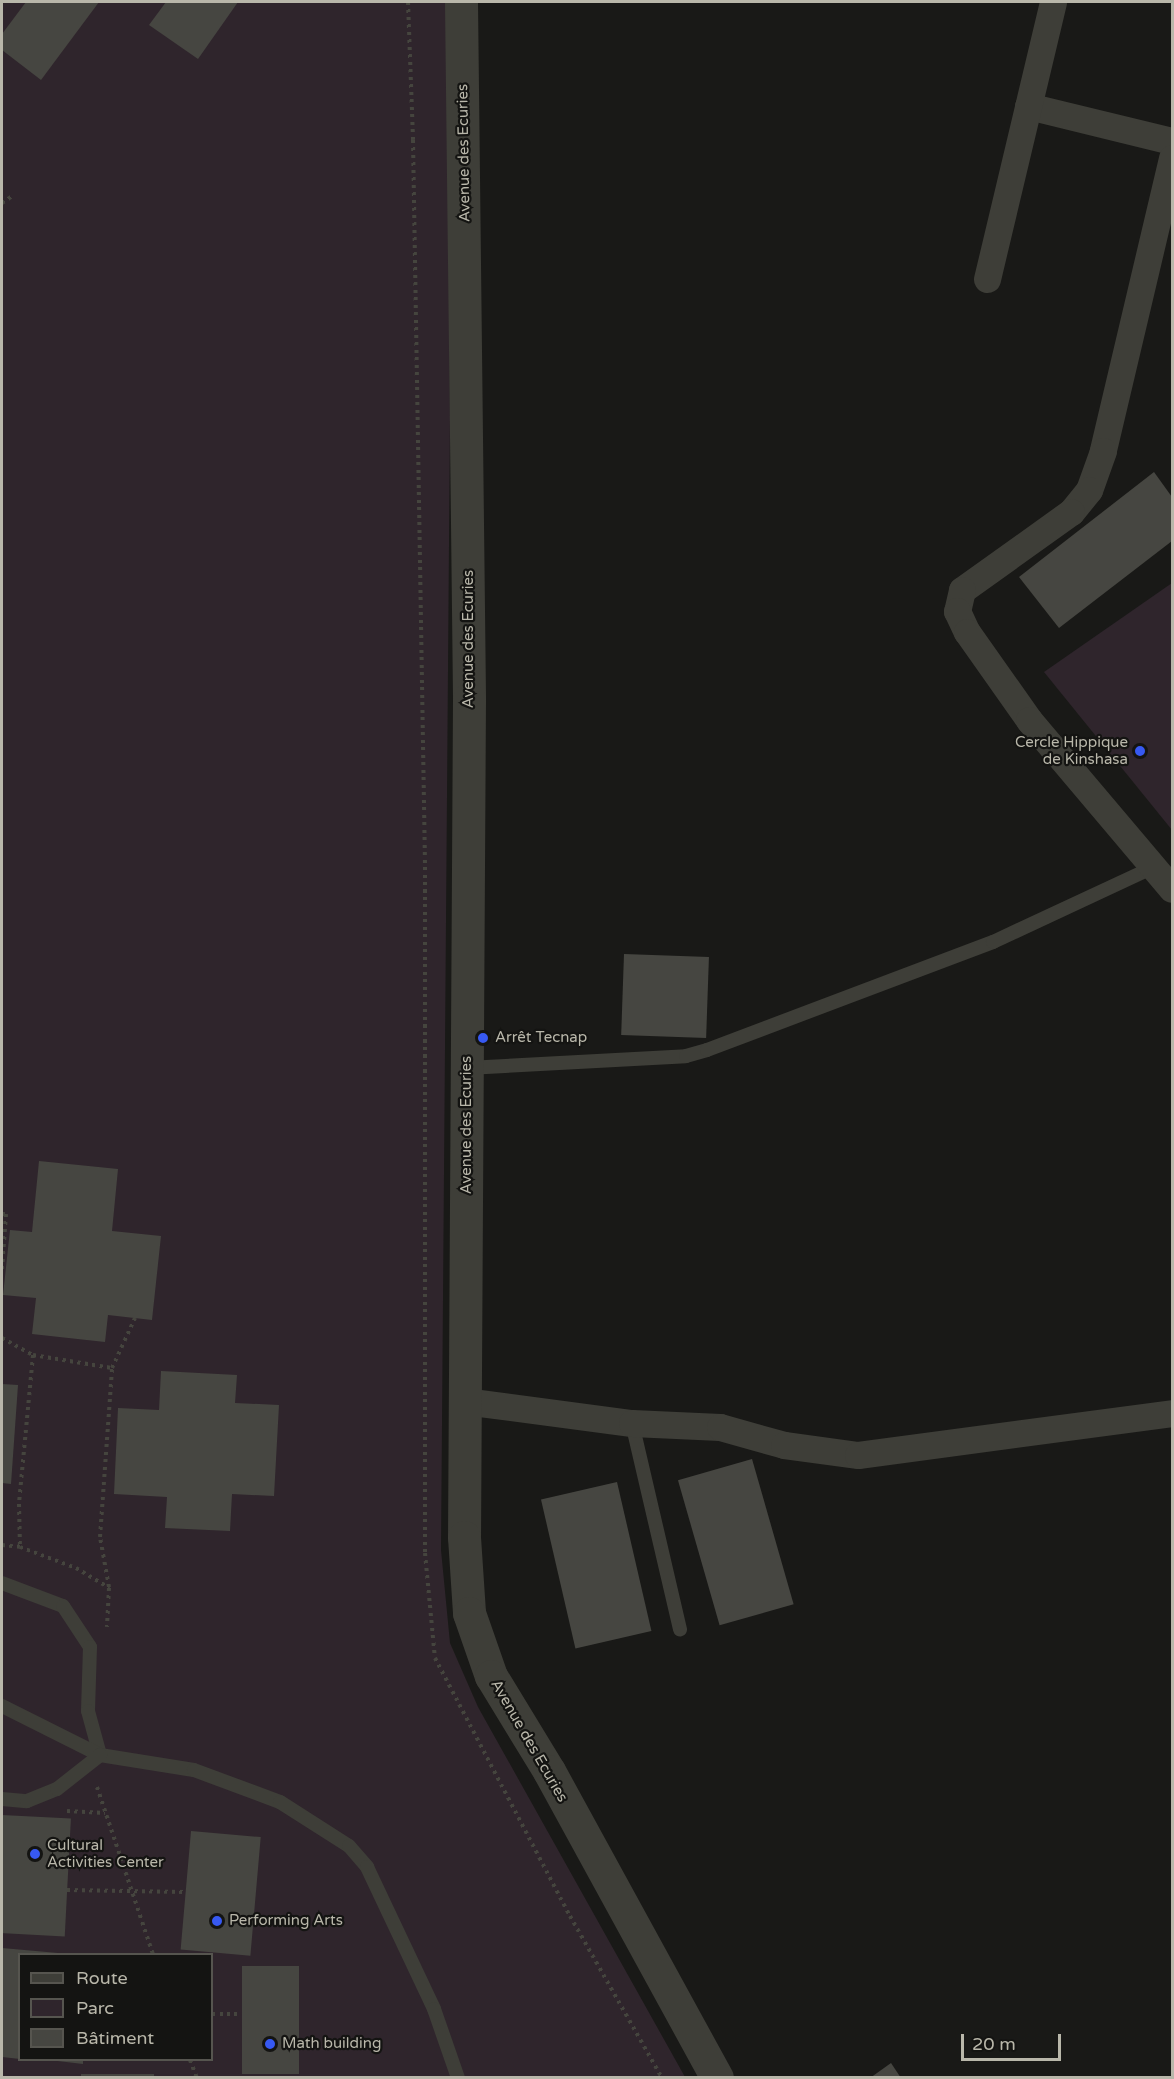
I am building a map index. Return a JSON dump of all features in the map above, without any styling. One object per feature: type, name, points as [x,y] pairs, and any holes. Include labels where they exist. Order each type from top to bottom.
[{"type":"street","name":"Avenue des Ecuries","points":[[461,2],[469,688],[464,1537],[469,1613],[491,1676],[549,1772],[717,2078]]},
{"type":"street","points":[[987,279],[1053,2]]},
{"type":"street","points":[[1028,106],[1173,141]]},
{"type":"street","points":[[1173,158],[1103,451],[1089,490],[1071,512],[962,590],[957,611],[967,632],[1029,720],[1173,889]]},
{"type":"street","points":[[464,1401],[632,1423],[720,1427],[784,1445],[858,1455],[1144,1419],[1173,1413]]},
{"type":"lane","points":[[467,1068],[686,1056],[707,1050],[993,942],[1154,867]]},
{"type":"lane","points":[[632,1423],[680,1630]]},
{"type":"lane","points":[[2,1583],[63,1606],[90,1647],[88,1711],[100,1755]]},
{"type":"lane","points":[[2,1706],[100,1755],[194,1770],[270,1798],[349,1846],[366,1867],[434,2009],[458,2078]]},
{"type":"lane","points":[[2,1799],[27,1801],[57,1789],[100,1755]]},
{"type":"path","points":[[2,203],[14,195]]},
{"type":"path","points":[[2,1214],[6,1214],[2,1270]]},
{"type":"path","points":[[107,1636],[110,1588],[100,1537],[112,1368],[135,1318]]},
{"type":"path","points":[[2,1338],[33,1355],[112,1368]]},
{"type":"path","points":[[20,1547],[20,1504],[33,1355]]},
{"type":"path","points":[[2,1545],[20,1547],[76,1568],[110,1588]]},
{"type":"path","points":[[100,1755],[97,1791],[153,1953]]},
{"type":"path","points":[[67,1890],[130,1889],[184,1893]]},
{"type":"path","points":[[213,2014],[242,2014]]},
{"type":"path","points":[[190,2061],[197,2078]]},
{"type":"green space","points":[[2,2],[447,2],[450,418],[441,1550],[450,1643],[478,1707],[685,2077],[2,2078]]},
{"type":"green space","name":"Cercle Hippique de Kinshasa","points":[[1172,583],[1172,830],[1044,672]]},
{"type":"building","points":[[26,2],[99,2],[41,80],[2,50],[2,34]]},
{"type":"building","points":[[166,2],[238,2],[198,59],[149,25]]},
{"type":"building","points":[[1154,472],[1172,497],[1172,541],[1059,628],[1019,577]]},
{"type":"building","points":[[624,954],[709,957],[706,1038],[621,1035]]},
{"type":"building","points":[[39,1161],[118,1169],[112,1231],[161,1236],[152,1320],[108,1315],[105,1342],[32,1334],[36,1298],[3,1295],[10,1230],[32,1232]]},
{"type":"building","points":[[161,1371],[237,1375],[235,1403],[279,1405],[274,1496],[232,1494],[230,1531],[165,1528],[167,1497],[114,1494],[118,1408],[159,1410]]},
{"type":"building","points":[[2,1384],[18,1385],[11,1484],[2,1483]]},
{"type":"building","points":[[752,1459],[794,1604],[720,1625],[678,1480]]},
{"type":"building","points":[[617,1482],[651,1631],[575,1649],[541,1500]]},
{"type":"building","name":"Cultural Activities Center","points":[[2,1815],[71,1819],[65,1936],[2,1933]]},
{"type":"building","name":"Performing Arts","points":[[191,1831],[261,1837],[250,1956],[181,1950]]},
{"type":"building","points":[[2,1948],[58,1953],[18,1953],[18,2059],[2,2057]]},
{"type":"building","name":"Math building","points":[[242,1966],[299,1966],[299,2074],[242,2074]]},
{"type":"building","points":[[58,2061],[83,2061],[83,2064]]},
{"type":"building","points":[[891,2063],[901,2078],[870,2078]]},
{"type":"building","points":[[81,2074],[154,2074],[154,2078],[81,2078]]},
{"type":"place","name":"Cercle Hippique de Kinshasa","points":[[1140,751]]},
{"type":"place","name":"Arrêt Tecnap","points":[[483,1038]]},
{"type":"place","name":"Cultural Activities Center","points":[[35,1854]]},
{"type":"place","name":"Performing Arts","points":[[217,1921]]},
{"type":"place","name":"Math building","points":[[270,2044]]}]
